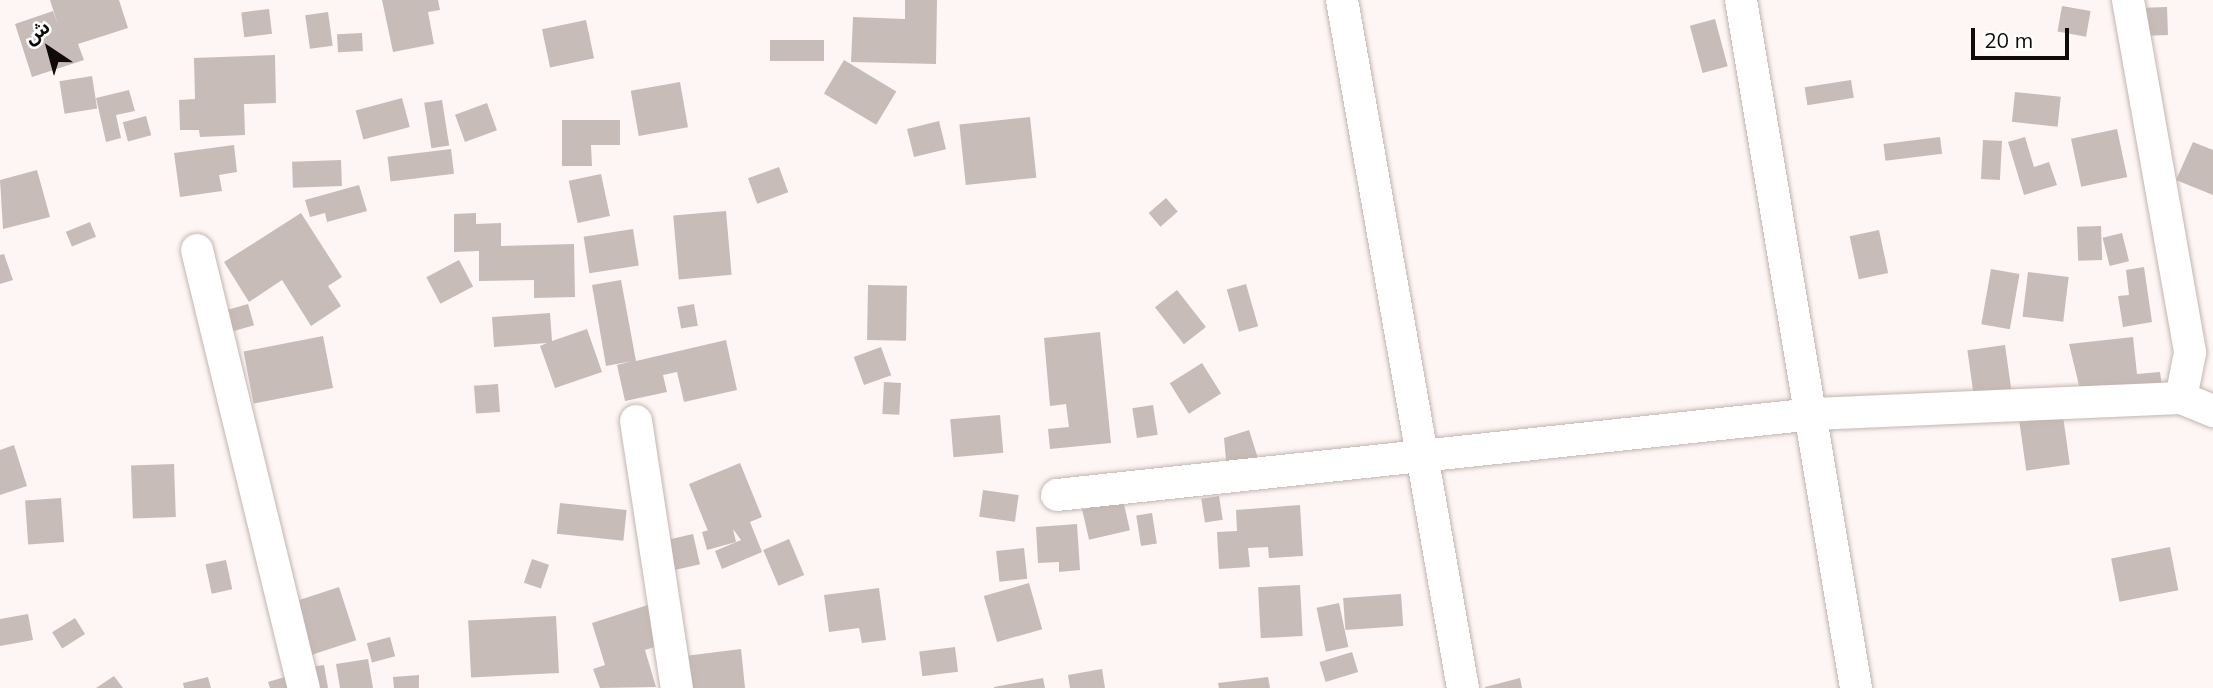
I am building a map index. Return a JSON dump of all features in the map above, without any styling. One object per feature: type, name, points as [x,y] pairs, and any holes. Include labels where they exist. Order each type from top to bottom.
[{"type":"street","points":[[1342,0],[1463,688]]},
{"type":"street","points":[[1741,0],[1814,414],[1856,688]]},
{"type":"street","points":[[2128,0],[2190,352],[2180,398]]},
{"type":"street","points":[[197,250],[304,688]]},
{"type":"street","points":[[1057,495],[1422,461],[1814,414],[2180,398],[2213,411]]},
{"type":"street","points":[[636,421],[677,688]]},
{"type":"building","points":[[50,0],[119,0],[128,28],[78,44],[84,60],[32,77],[15,24],[53,11],[58,25]]},
{"type":"building","points":[[382,0],[438,0],[440,10],[428,12],[434,44],[393,52]]},
{"type":"building","points":[[905,0],[937,0],[936,64],[851,62],[853,17],[905,19]]},
{"type":"building","points":[[2062,6],[2091,11],[2086,37],[2057,32]]},
{"type":"building","points":[[2167,7],[2168,35],[2118,37],[2117,9]]},
{"type":"building","points":[[269,9],[272,34],[244,37],[241,12]]},
{"type":"building","points":[[328,12],[333,46],[310,49],[305,15]]},
{"type":"building","points":[[1715,19],[1728,66],[1703,73],[1690,26]]},
{"type":"building","points":[[586,20],[594,58],[550,68],[542,29]]},
{"type":"building","points":[[362,33],[363,51],[338,52],[337,34]]},
{"type":"building","points":[[770,40],[824,40],[824,61],[770,61]]},
{"type":"building","points":[[275,55],[276,103],[244,104],[245,135],[200,137],[199,130],[180,130],[179,100],[195,99],[194,58]]},
{"type":"building","points":[[844,60],[896,91],[876,125],[824,93]]},
{"type":"building","points":[[92,76],[97,109],[65,114],[59,81]]},
{"type":"building","points":[[1851,80],[1854,98],[1807,105],[1805,87]]},
{"type":"building","points":[[680,82],[688,127],[639,136],[631,91]]},
{"type":"building","points":[[129,90],[135,111],[116,115],[121,138],[106,142],[96,98]]},
{"type":"building","points":[[2015,92],[2061,97],[2058,127],[2012,122]]},
{"type":"building","points":[[402,98],[410,127],[363,139],[356,110]]},
{"type":"building","points":[[442,100],[449,145],[431,148],[424,103]]},
{"type":"building","points":[[487,103],[497,130],[465,142],[455,115]]},
{"type":"building","points":[[146,116],[151,135],[128,142],[123,122]]},
{"type":"building","points":[[1030,117],[1036,178],[966,185],[959,124]]},
{"type":"building","points":[[562,120],[620,120],[620,145],[591,145],[592,166],[562,166]]},
{"type":"building","points":[[939,121],[946,149],[914,157],[907,129]]},
{"type":"building","points":[[2117,129],[2127,177],[2081,187],[2071,139]]},
{"type":"building","points":[[1940,137],[1942,154],[1885,161],[1883,144]]},
{"type":"building","points":[[2025,137],[2034,167],[2049,162],[2057,185],[2024,195],[2008,142]]},
{"type":"building","points":[[1983,140],[2002,141],[2000,180],[1981,179]]},
{"type":"building","points":[[2193,142],[2213,150],[2213,195],[2176,180]]},
{"type":"building","points":[[234,145],[237,172],[219,175],[222,191],[180,197],[174,153]]},
{"type":"building","points":[[451,149],[454,174],[391,182],[387,157]]},
{"type":"building","points":[[341,160],[342,186],[293,188],[292,162]]},
{"type":"building","points":[[779,167],[788,192],[757,204],[748,178]]},
{"type":"building","points":[[37,170],[50,217],[3,229],[0,180]]},
{"type":"building","points":[[601,174],[610,216],[578,223],[569,181]]},
{"type":"building","points":[[359,185],[367,211],[327,222],[325,213],[310,217],[305,200]]},
{"type":"building","points":[[1166,198],[1178,212],[1160,227],[1149,213]]},
{"type":"building","points":[[726,211],[732,275],[679,279],[673,216]]},
{"type":"building","points":[[301,213],[342,277],[328,286],[341,306],[311,326],[282,280],[249,302],[224,262]]},
{"type":"building","points":[[476,213],[476,224],[501,223],[501,246],[574,244],[575,297],[534,298],[534,280],[479,281],[479,251],[454,252],[454,214]]},
{"type":"building","points":[[90,222],[96,237],[72,247],[66,232]]},
{"type":"building","points":[[2101,226],[2102,260],[2078,261],[2077,227]]},
{"type":"building","points":[[633,229],[639,266],[589,273],[584,237]]},
{"type":"building","points":[[1879,230],[1888,273],[1859,279],[1850,236]]},
{"type":"building","points":[[2122,233],[2129,261],[2110,266],[2103,238]]},
{"type":"building","points":[[4,254],[13,280],[0,284],[0,255]]},
{"type":"building","points":[[459,260],[473,286],[440,304],[426,277]]},
{"type":"building","points":[[2144,267],[2152,322],[2123,327],[2118,296],[2129,295],[2126,270]]},
{"type":"building","points":[[1991,269],[2020,274],[2010,329],[1981,324]]},
{"type":"building","points":[[2028,272],[2069,277],[2063,322],[2023,317]]},
{"type":"building","points":[[621,280],[636,361],[726,340],[737,390],[684,402],[677,372],[663,375],[667,392],[625,401],[617,365],[632,361],[606,366],[592,285]]},
{"type":"building","points":[[1246,284],[1258,326],[1239,332],[1227,290]]},
{"type":"building","points":[[868,285],[907,286],[906,341],[867,340]]},
{"type":"building","points":[[1177,290],[1206,327],[1184,344],[1155,307]]},
{"type":"building","points":[[248,304],[254,325],[225,333],[219,312]]},
{"type":"building","points":[[694,304],[698,326],[681,329],[677,307]]},
{"type":"building","points":[[550,313],[552,341],[587,329],[602,372],[555,388],[540,346],[547,343],[494,347],[492,317]]},
{"type":"building","points":[[1100,332],[1111,443],[1050,449],[1048,429],[1069,427],[1066,404],[1050,406],[1044,338]]},
{"type":"building","points":[[323,336],[333,388],[254,403],[243,351]]},
{"type":"building","points":[[2133,337],[2137,374],[2160,372],[2163,394],[2083,402],[2069,344]]},
{"type":"building","points":[[2005,345],[2012,394],[1974,399],[1967,350]]},
{"type":"building","points":[[881,347],[891,375],[864,385],[854,357]]},
{"type":"building","points":[[1202,363],[1221,394],[1189,414],[1170,383]]},
{"type":"building","points":[[884,382],[901,383],[899,415],[882,414]]},
{"type":"building","points":[[498,384],[500,412],[476,414],[474,386]]},
{"type":"building","points":[[1153,405],[1158,435],[1137,438],[1132,408]]},
{"type":"building","points":[[1000,415],[1003,453],[954,457],[950,419]]},
{"type":"building","points":[[2063,416],[2070,465],[2026,471],[2019,422]]},
{"type":"building","points":[[1249,430],[1262,471],[1228,482],[1224,438]]},
{"type":"building","points":[[14,445],[27,486],[0,495],[0,450]]},
{"type":"building","points":[[740,463],[762,517],[750,522],[762,552],[722,569],[715,551],[741,540],[733,529],[736,542],[707,550],[702,532],[708,530],[689,484]]},
{"type":"building","points":[[174,464],[176,517],[133,518],[131,466]]},
{"type":"building","points":[[983,490],[1019,495],[1015,522],[979,517]]},
{"type":"building","points":[[1219,496],[1223,520],[1205,523],[1201,499]]},
{"type":"building","points":[[61,498],[64,542],[28,544],[25,501]]},
{"type":"building","points":[[1123,500],[1130,530],[1089,540],[1082,509]]},
{"type":"building","points":[[560,503],[627,510],[623,541],[557,534]]},
{"type":"building","points":[[1300,505],[1303,556],[1269,558],[1268,547],[1248,548],[1250,567],[1219,569],[1217,532],[1237,531],[1236,510]]},
{"type":"building","points":[[1152,513],[1157,544],[1141,546],[1136,516]]},
{"type":"building","points":[[1077,524],[1080,570],[1059,572],[1059,562],[1038,563],[1036,527]]},
{"type":"building","points":[[693,534],[700,564],[656,574],[649,544]]},
{"type":"building","points":[[789,539],[804,575],[778,586],[763,550]]},
{"type":"building","points":[[2170,547],[2178,590],[2119,602],[2111,558]]},
{"type":"building","points":[[1024,548],[1027,579],[999,582],[996,551]]},
{"type":"building","points":[[532,559],[549,565],[541,588],[524,583]]},
{"type":"building","points":[[226,560],[232,589],[212,594],[205,564]]},
{"type":"building","points":[[1029,583],[1042,629],[997,642],[984,596]]},
{"type":"building","points":[[1300,585],[1303,636],[1261,638],[1258,587]]},
{"type":"building","points":[[339,587],[356,640],[310,655],[292,602]]},
{"type":"building","points":[[879,588],[886,640],[862,643],[859,628],[829,632],[824,595]]},
{"type":"building","points":[[1401,594],[1403,626],[1345,630],[1343,598]]},
{"type":"building","points":[[654,603],[667,643],[645,650],[656,687],[600,688],[593,669],[605,665],[592,623]]},
{"type":"building","points":[[1339,603],[1348,647],[1326,652],[1317,608]]},
{"type":"building","points":[[28,614],[33,640],[0,646],[0,619]]},
{"type":"building","points":[[556,616],[559,673],[471,678],[468,621]]},
{"type":"building","points":[[75,618],[85,634],[62,648],[52,632]]},
{"type":"building","points":[[390,637],[395,656],[372,663],[367,643]]},
{"type":"building","points":[[955,647],[958,672],[922,676],[919,651]]},
{"type":"building","points":[[741,649],[745,688],[673,688],[669,658]]},
{"type":"building","points":[[1352,652],[1358,672],[1326,682],[1319,662]]},
{"type":"building","points":[[368,659],[373,688],[340,688],[336,664]]},
{"type":"building","points":[[324,665],[328,688],[307,688],[304,668]]},
{"type":"building","points":[[1102,669],[1105,688],[1070,688],[1068,675]]},
{"type":"building","points":[[419,675],[419,688],[394,688],[393,677]]},
{"type":"building","points":[[114,676],[123,688],[96,688]]},
{"type":"building","points":[[288,676],[291,688],[270,688],[268,682]]},
{"type":"building","points":[[208,677],[211,688],[184,688],[183,683]]},
{"type":"building","points":[[1268,677],[1270,688],[1219,688],[1218,683]]},
{"type":"building","points":[[1043,678],[1045,688],[994,688],[994,687]]},
{"type":"building","points":[[1520,678],[1522,688],[1485,688],[1485,687]]}]
